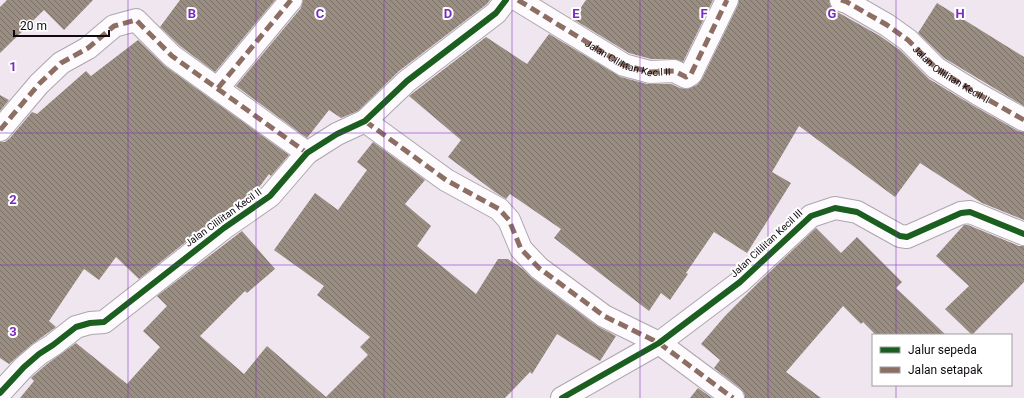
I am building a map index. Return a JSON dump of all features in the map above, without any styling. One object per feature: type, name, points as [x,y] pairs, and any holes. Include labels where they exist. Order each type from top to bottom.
[{"type":"street","points":[[218,88],[292,0]]},
{"type":"street","name":"Jalan Cililitan Kecil II","points":[[0,393],[24,367],[76,327],[90,323],[104,322],[218,233],[270,196],[307,154],[337,134],[365,121],[407,81],[496,13],[506,0]]},
{"type":"street","name":"Jalan Cililitan Kecil II","points":[[518,0],[624,66],[650,72],[674,71],[686,77],[691,74],[727,0]]},
{"type":"street","name":"Jalan Cililitan Kecil II","points":[[841,0],[888,25],[908,40],[936,68],[1024,120]]},
{"type":"street","points":[[0,130],[39,84],[61,62],[88,48],[114,26],[136,20],[172,56],[307,154]]},
{"type":"street","points":[[365,121],[446,180],[498,209],[509,220],[521,249],[539,268],[604,316],[659,343],[733,398]]},
{"type":"street","name":"Jalan Cililitan Kecil III","points":[[562,398],[659,343],[740,282],[811,216],[835,208],[858,212],[900,236],[907,237],[961,213],[970,212],[1024,234]]},
{"type":"building","points":[[7,0],[93,0],[64,30],[44,10],[0,53],[0,7]]},
{"type":"building","points":[[180,0],[275,0],[215,72],[180,46],[160,27]]},
{"type":"building","points":[[303,0],[490,0],[487,4],[399,71],[358,111],[341,118],[329,110],[307,138],[236,86],[301,8]]},
{"type":"building","points":[[586,0],[713,0],[683,62],[673,59],[651,59],[629,53],[573,19]]},
{"type":"building","points":[[739,0],[829,0],[832,9],[880,36],[900,50],[929,79],[1018,131],[1024,132],[1024,220],[982,203],[920,163],[895,197],[799,126],[772,172],[791,183],[747,253],[714,232],[686,273],[688,274],[670,300],[661,293],[649,311],[554,238],[561,229],[510,194],[506,199],[495,192],[448,157],[461,140],[409,96],[486,37],[527,64],[549,34],[621,77],[647,84],[671,84],[687,89],[697,85],[702,79],[738,5]]},
{"type":"building","points":[[937,3],[1024,57],[1024,106],[944,58],[918,33]]},
{"type":"building","points":[[138,40],[165,66],[289,155],[271,176],[269,174],[257,190],[216,218],[139,279],[116,257],[99,280],[84,269],[49,321],[56,327],[31,345],[9,364],[0,358],[0,142],[5,142],[10,138],[32,112],[37,114],[86,71],[91,76]]},
{"type":"building","points":[[0,95],[9,100],[0,111]]},
{"type":"building","points":[[373,142],[425,180],[405,204],[431,226],[417,246],[476,294],[498,259],[508,259],[597,326],[616,336],[600,361],[557,334],[532,374],[530,372],[505,398],[20,398],[34,381],[31,378],[33,376],[76,343],[127,384],[160,347],[143,331],[167,306],[157,296],[242,231],[275,269],[247,293],[245,291],[200,336],[244,374],[267,346],[326,397],[368,355],[360,347],[370,337],[317,295],[324,286],[274,250],[315,193],[338,210],[367,170],[357,162]]},
{"type":"building","points":[[964,225],[968,225],[1019,246],[1024,246],[1024,282],[973,334],[971,334],[945,309],[969,286],[936,256]]},
{"type":"building","points":[[816,228],[841,253],[857,237],[902,282],[896,288],[945,334],[875,334],[863,322],[861,324],[843,306],[786,372],[821,398],[745,398],[744,393],[740,388],[714,368],[720,360],[701,344],[725,316]]},
{"type":"building","points":[[698,388],[712,398],[690,398]]},
{"type":"marked path","points":[[218,88],[291,0]]},
{"type":"marked path","points":[[518,0],[624,65],[650,72],[674,71],[686,77],[691,74],[727,0]]},
{"type":"marked path","points":[[841,0],[887,25],[908,40],[936,68],[1024,120]]},
{"type":"marked path","points":[[0,130],[39,84],[61,63],[88,48],[114,26],[136,20],[172,56],[307,153]]},
{"type":"marked path","points":[[365,121],[446,180],[499,209],[509,220],[521,249],[539,268],[604,316],[659,343],[733,398]]},
{"type":"cycle path","points":[[0,393],[24,367],[76,327],[90,323],[104,322],[224,228],[270,196],[307,153],[337,134],[365,121],[407,81],[496,13],[506,0]]},
{"type":"cycle path","points":[[562,398],[659,343],[740,282],[811,216],[835,208],[857,212],[900,236],[907,237],[961,213],[970,212],[1024,234]]}]
